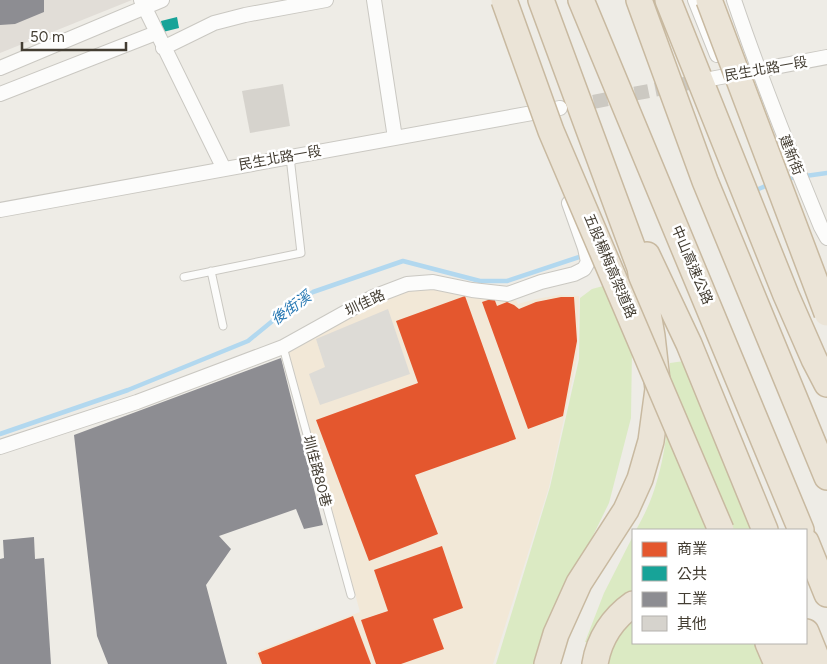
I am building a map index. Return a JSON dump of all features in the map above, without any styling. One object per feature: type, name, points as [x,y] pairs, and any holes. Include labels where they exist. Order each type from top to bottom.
[{"type":"highway","name":"五股楊梅高架道路","points":[[504,0],[551,130],[722,529]]},
{"type":"highway","points":[[541,0],[640,268],[652,336],[658,389],[651,441],[640,479],[626,510],[579,583],[556,634],[547,664]]},
{"type":"highway","name":"中山高速公路","points":[[581,0],[801,529]]},
{"type":"highway","points":[[639,0],[705,181],[827,477]]},
{"type":"highway","points":[[668,0],[786,295],[827,384]]},
{"type":"highway","points":[[709,0],[827,313]]},
{"type":"highway","points":[[617,203],[646,253],[689,344],[764,529]]},
{"type":"highway","points":[[786,295],[827,345]]},
{"type":"highway","points":[[786,295],[827,364]]},
{"type":"highway","points":[[807,544],[827,594]]},
{"type":"highway","points":[[566,664],[571,628],[580,606],[590,568]]},
{"type":"highway","points":[[595,664],[605,633],[622,611],[632,605]]},
{"type":"highway","points":[[807,634],[819,664]]},
{"type":"highway","points":[[768,644],[777,664]]},
{"type":"highway","points":[[787,644],[801,664]]},
{"type":"street","points":[[0,68],[142,4],[162,0]]},
{"type":"street","points":[[163,48],[214,23],[326,0]]},
{"type":"street","points":[[374,0],[394,138]]},
{"type":"street","points":[[696,0],[724,76]]},
{"type":"street","name":"建新街","points":[[734,0],[789,151],[827,238]]},
{"type":"street","points":[[142,4],[224,168]]},
{"type":"street","points":[[0,94],[156,34]]},
{"type":"street","name":"民生北路一段","points":[[706,80],[827,57]]},
{"type":"street","name":"民生北路一段","points":[[0,210],[560,108]]},
{"type":"street","name":"圳佳路","points":[[0,447],[137,402],[283,347],[373,297],[407,284],[433,282],[472,290],[508,294],[541,282],[574,274],[584,269],[587,255],[537,113]]},
{"type":"lane","points":[[184,277],[301,253],[290,157]]},
{"type":"lane","points":[[211,271],[223,326]]},
{"type":"lane","name":"圳佳路80巷","points":[[283,347],[351,595]]},
{"type":"shaded area","points":[[0,0],[132,0],[0,53]]},
{"type":"shaded area","points":[[407,285],[494,295],[516,300],[518,304],[559,295],[579,296],[577,359],[549,487],[493,664],[260,664],[255,652],[360,612],[287,346]]},
{"type":"shaded area","points":[[388,309],[410,374],[320,405],[309,374],[325,367],[316,339]]},
{"type":"green space","points":[[603,286],[632,349],[631,418],[609,503],[552,619],[539,664],[496,664],[550,487],[579,359],[580,298],[592,289]]},
{"type":"green space","points":[[684,361],[754,529],[637,529],[652,496],[660,470],[666,440],[669,409],[670,363]]},
{"type":"green space","points":[[632,538],[632,593],[591,643],[585,642],[604,593]]},
{"type":"green space","points":[[632,618],[632,644],[775,644],[790,664],[606,664],[614,638]]},
{"type":"building: 商業","points":[[465,296],[516,439],[415,475],[438,534],[369,561],[316,420],[418,383],[396,321]]},
{"type":"building: 商業","points":[[561,297],[574,297],[577,341],[563,416],[528,429],[482,302],[494,298],[497,306],[507,302],[519,309],[536,302]]},
{"type":"building: 商業","points":[[442,546],[463,608],[433,619],[444,649],[401,664],[376,664],[361,620],[388,611],[374,570]]},
{"type":"building: 商業","points":[[353,616],[371,664],[262,664],[258,653]]},
{"type":"building: 公共","points":[[177,17],[179,28],[163,32],[161,21]]},
{"type":"building: 工業","points":[[0,0],[44,0],[44,12],[15,24],[0,25]]},
{"type":"building: 工業","points":[[281,358],[323,525],[304,529],[296,509],[219,536],[231,549],[206,585],[227,664],[108,664],[97,636],[74,435]]},
{"type":"building: 工業","points":[[34,537],[35,559],[44,558],[51,664],[0,664],[0,559],[4,558],[3,540]]},
{"type":"building: 其他","points":[[283,84],[290,126],[250,133],[242,91]]},
{"type":"waterway","name":"後街溪","points":[[784,179],[827,173]]},
{"type":"waterway","name":"後街溪","points":[[754,191],[770,184]]},
{"type":"waterway","name":"後街溪","points":[[0,434],[128,390],[248,341],[281,314],[313,292],[403,261],[480,281],[507,281],[585,255]]},
{"type":"tunnel","points":[[573,106],[704,80]]}]
